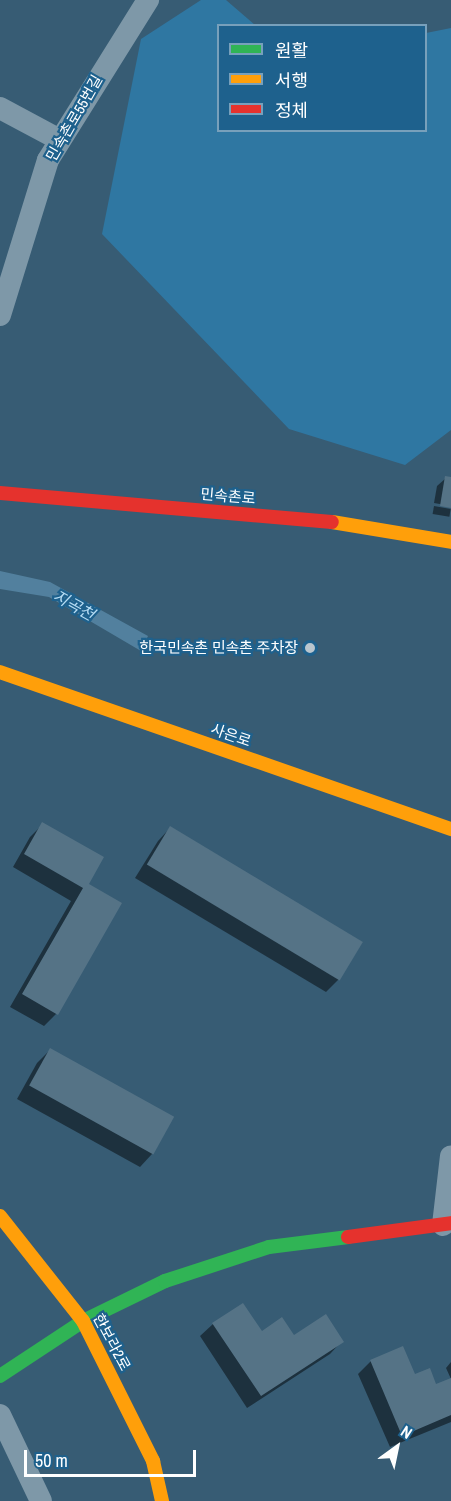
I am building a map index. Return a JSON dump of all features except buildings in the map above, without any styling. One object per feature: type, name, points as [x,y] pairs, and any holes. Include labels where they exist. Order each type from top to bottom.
[{"type":"street","name":"민속촌로55번길","points":[[0,315],[7,268],[58,140],[148,0]]},
{"type":"street","points":[[0,108],[58,140]]},
{"type":"street","name":"민속촌로","points":[[0,493],[331,522],[451,542]]},
{"type":"street","name":"사은로","points":[[0,672],[451,829]]},
{"type":"street","points":[[0,1376],[83,1321],[165,1281],[268,1247],[447,1224],[451,1156]]},
{"type":"street","name":"한보라2로","points":[[0,1216],[83,1321],[153,1461],[162,1501]]},
{"type":"street","points":[[0,1415],[41,1501]]},
{"type":"shaded area","points":[[201,0],[226,0],[254,24],[217,24],[217,132],[427,132],[427,33],[451,28],[451,430],[405,465],[289,429],[102,234],[141,39]]},
{"type":"water","name":"지곡천","points":[[0,571],[50,582],[148,636],[141,651],[49,597],[0,589]]},
{"type":"traffic: fast","points":[[0,1376],[83,1321],[165,1281],[269,1247],[348,1237]]},
{"type":"traffic: slow","points":[[332,522],[451,542]]},
{"type":"traffic: slow","points":[[0,672],[451,829]]},
{"type":"traffic: slow","points":[[0,1216],[83,1321],[153,1461],[162,1501]]},
{"type":"traffic: jam","points":[[0,493],[332,522]]},
{"type":"traffic: jam","points":[[348,1237],[451,1223]]},
{"type":"place","name":"한국민속촌 민속촌 주차장","points":[[310,648]]}]
